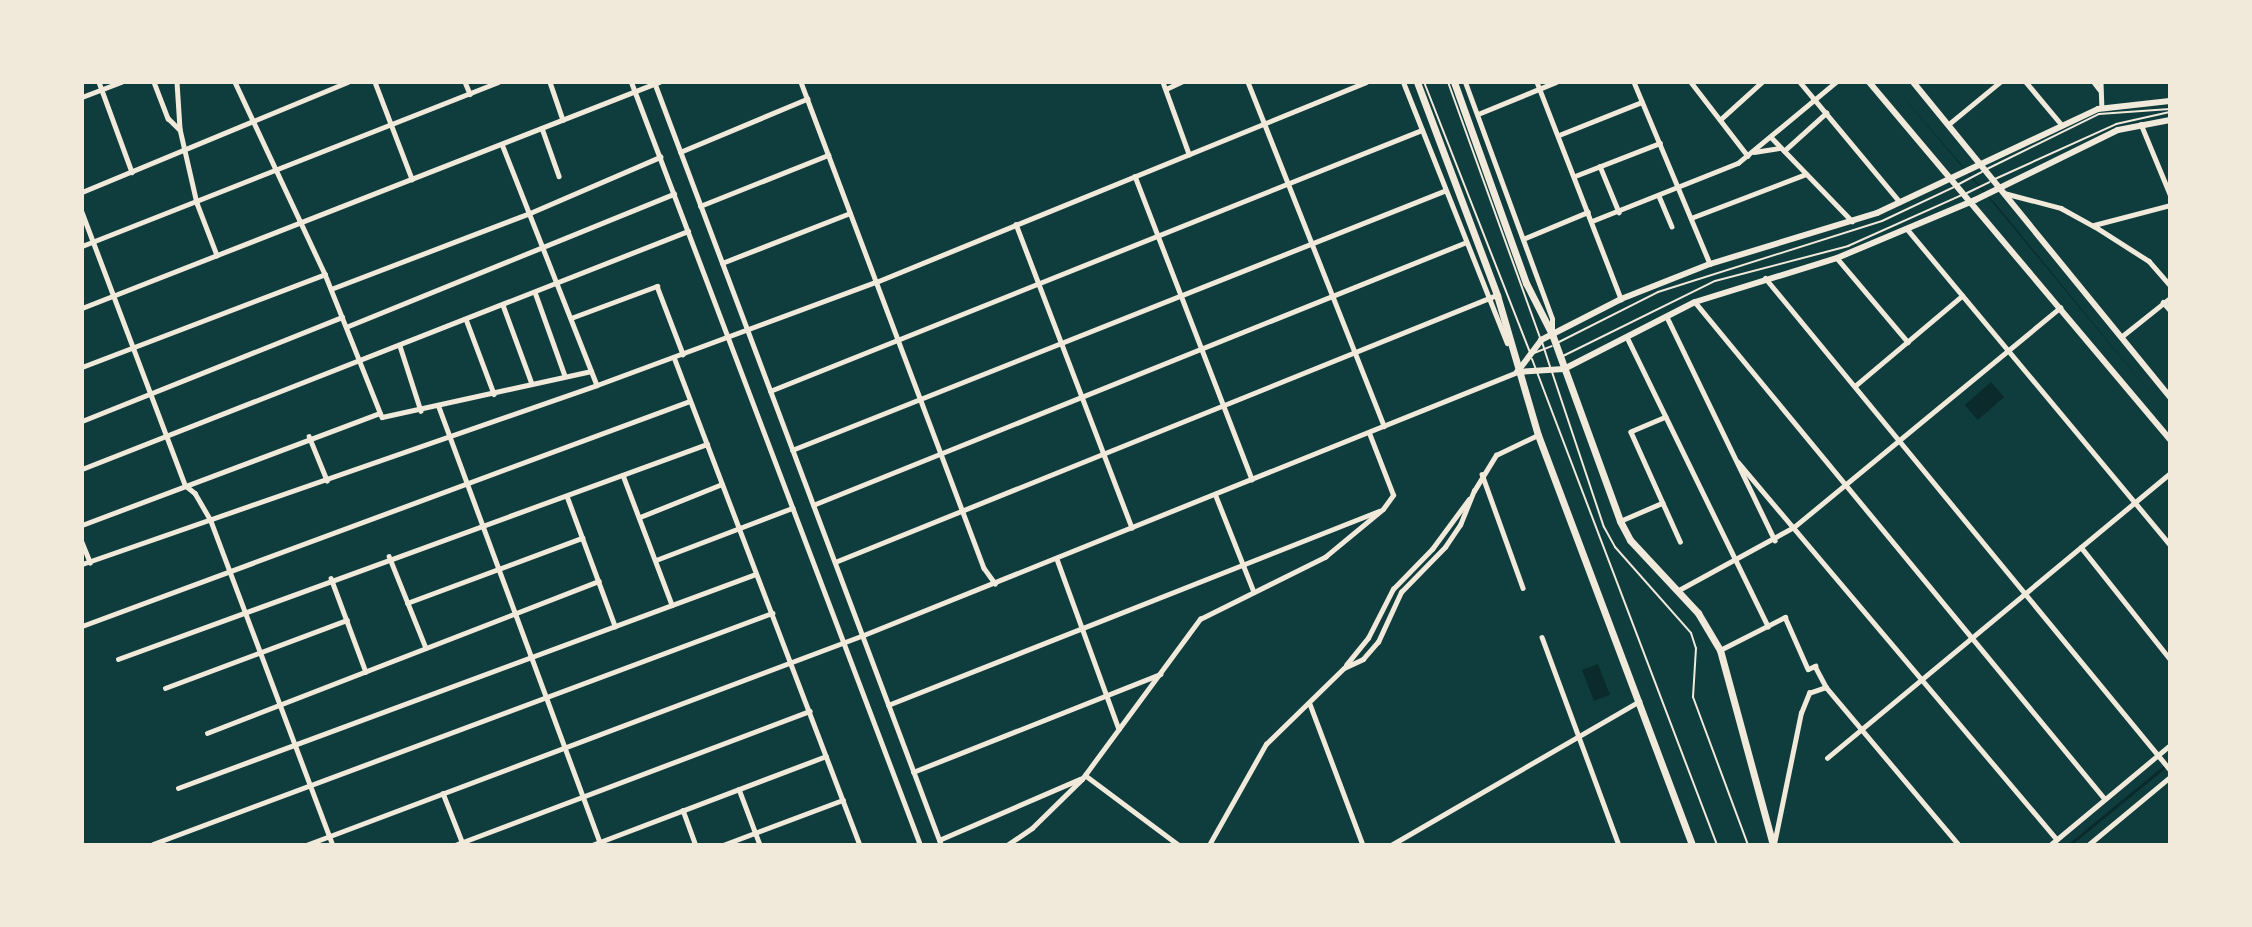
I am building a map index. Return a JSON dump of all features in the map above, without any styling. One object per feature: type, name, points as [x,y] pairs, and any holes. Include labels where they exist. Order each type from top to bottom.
[{"type":"highway","points":[[1417,82],[1500,294],[1507,343],[1538,435],[1692,845]]},
{"type":"highway","points":[[1454,82],[1526,283],[1552,334],[1620,521],[1630,540],[1705,623],[1720,650],[1773,845]]},
{"type":"main road","points":[[1869,82],[1974,201],[2170,439]]},
{"type":"main road","points":[[1915,83],[1991,181],[2170,397]]},
{"type":"main road","points":[[1517,372],[1541,340],[1621,299],[1710,264],[1852,222],[1901,203],[2102,108],[2170,101]]},
{"type":"main road","points":[[1517,372],[1564,369],[1695,302],[1765,278],[1837,258],[2000,190],[2140,123],[2170,120]]},
{"type":"street","points":[[100,82],[132,172]]},
{"type":"street","points":[[82,97],[121,82]]},
{"type":"street","points":[[154,82],[168,118],[180,129]]},
{"type":"street","points":[[177,82],[180,129],[185,151],[197,203],[217,256]]},
{"type":"street","points":[[236,82],[325,274],[380,413],[385,418],[591,371]]},
{"type":"street","points":[[82,192],[347,82]]},
{"type":"street","points":[[375,82],[412,179]]},
{"type":"street","points":[[465,82],[470,93]]},
{"type":"street","points":[[82,246],[276,172],[498,82]]},
{"type":"street","points":[[550,82],[563,120]]},
{"type":"street","points":[[631,82],[920,845]]},
{"type":"street","points":[[801,82],[984,568],[995,583]]},
{"type":"street","points":[[1163,82],[1189,154]]},
{"type":"street","points":[[1166,89],[1181,82]]},
{"type":"street","points":[[1248,82],[1384,426]]},
{"type":"street","points":[[82,564],[597,385],[876,282],[1366,82]]},
{"type":"street","points":[[1403,82],[1486,300],[1507,343]]},
{"type":"street","points":[[1465,82],[1552,319],[1552,334]]},
{"type":"street","points":[[1537,82],[1621,299]]},
{"type":"street","points":[[1478,114],[1556,82]]},
{"type":"street","points":[[1634,82],[1710,264]]},
{"type":"street","points":[[1691,82],[1751,154]]},
{"type":"street","points":[[1720,119],[1762,82]]},
{"type":"street","points":[[1800,82],[1901,203]]},
{"type":"street","points":[[1592,221],[1658,196],[1751,154],[1836,82]]},
{"type":"street","points":[[1949,124],[2000,82]]},
{"type":"street","points":[[2026,82],[2062,125]]},
{"type":"street","points":[[2094,82],[2101,91]]},
{"type":"street","points":[[2101,82],[2102,108]]},
{"type":"street","points":[[82,308],[656,83],[940,842],[1083,777]]},
{"type":"street","points":[[680,152],[807,99]]},
{"type":"street","points":[[1559,135],[1642,102]]},
{"type":"street","points":[[1751,154],[1782,150],[1826,113]]},
{"type":"street","points":[[2140,123],[2170,194]]},
{"type":"street","points":[[770,391],[1289,186],[1433,125]]},
{"type":"street","points":[[542,128],[559,176]]},
{"type":"street","points":[[1771,137],[1852,222]]},
{"type":"street","points":[[502,144],[597,385]]},
{"type":"street","points":[[1574,176],[1660,144]]},
{"type":"street","points":[[701,205],[828,155]]},
{"type":"street","points":[[331,289],[530,213],[660,157]]},
{"type":"street","points":[[1600,166],[1619,212]]},
{"type":"street","points":[[1691,218],[1806,174]]},
{"type":"street","points":[[1135,176],[1253,481]]},
{"type":"street","points":[[2000,190],[2061,208],[2094,226],[2150,261],[2170,285]]},
{"type":"street","points":[[792,450],[1444,191]]},
{"type":"street","points":[[346,327],[674,194]]},
{"type":"street","points":[[1658,196],[1672,226]]},
{"type":"street","points":[[2094,226],[2170,205]]},
{"type":"street","points":[[82,212],[185,485],[195,493],[211,521],[333,845]]},
{"type":"street","points":[[1523,239],[1588,212]]},
{"type":"street","points":[[722,263],[850,213]]},
{"type":"street","points":[[1016,223],[1133,529]]},
{"type":"street","points":[[1908,230],[2170,545]]},
{"type":"street","points":[[82,469],[688,231]]},
{"type":"street","points":[[813,505],[1332,299],[1464,243]]},
{"type":"street","points":[[1837,258],[1908,342]]},
{"type":"street","points":[[82,367],[325,274]]},
{"type":"street","points":[[1765,278],[2170,770]]},
{"type":"street","points":[[571,318],[657,286],[683,354]]},
{"type":"street","points":[[535,292],[565,376]]},
{"type":"street","points":[[835,562],[1357,355],[1500,294]]},
{"type":"street","points":[[1855,386],[1962,296]]},
{"type":"street","points":[[2121,337],[2170,298]]},
{"type":"street","points":[[1695,302],[2105,799]]},
{"type":"street","points":[[2163,302],[2170,310]]},
{"type":"street","points":[[503,305],[532,384]]},
{"type":"street","points":[[1675,591],[1794,527],[2061,308]]},
{"type":"street","points":[[1666,316],[1774,540]]},
{"type":"street","points":[[82,421],[152,396],[342,317]]},
{"type":"street","points":[[466,319],[494,394]]},
{"type":"street","points":[[1627,337],[1768,626]]},
{"type":"street","points":[[400,346],[421,411]]},
{"type":"street","points":[[674,357],[860,845]]},
{"type":"street","points":[[306,845],[862,636],[1216,496],[1517,372]]},
{"type":"street","points":[[82,626],[690,401]]},
{"type":"street","points":[[439,407],[601,843]]},
{"type":"street","points":[[82,525],[309,436],[380,413]]},
{"type":"street","points":[[1666,417],[1631,432],[1680,541]]},
{"type":"street","points":[[1007,845],[1032,828],[1083,777],[1200,619],[1325,557],[1383,509],[1393,495],[1369,433]]},
{"type":"street","points":[[1344,668],[1363,659],[1378,642],[1401,592],[1445,547],[1481,474],[1496,455],[1538,435]]},
{"type":"street","points":[[309,436],[327,480]]},
{"type":"street","points":[[118,659],[389,556],[482,527],[707,444]]},
{"type":"street","points":[[1738,462],[2057,839]]},
{"type":"street","points":[[1827,758],[2170,473]]},
{"type":"street","points":[[1481,474],[1523,587]]},
{"type":"street","points":[[623,475],[672,605]]},
{"type":"street","points":[[640,517],[722,484]]},
{"type":"street","points":[[1209,845],[1266,744],[1310,704],[1363,646],[1393,589],[1432,550],[1474,491]]},
{"type":"street","points":[[567,496],[615,626]]},
{"type":"street","points":[[1216,496],[1254,592]]},
{"type":"street","points":[[1620,521],[1662,503]]},
{"type":"street","points":[[656,560],[792,508]]},
{"type":"street","points":[[888,705],[1383,509]]},
{"type":"street","points":[[408,603],[582,538]]},
{"type":"street","points":[[82,542],[90,562]]},
{"type":"street","points":[[2081,547],[2170,659]]},
{"type":"street","points":[[389,556],[426,648]]},
{"type":"street","points":[[1057,559],[1120,729]]},
{"type":"street","points":[[178,788],[756,574]]},
{"type":"street","points":[[331,578],[366,672]]},
{"type":"street","points":[[207,733],[598,581]]},
{"type":"street","points":[[153,844],[772,613]]},
{"type":"street","points":[[1720,650],[1786,617],[1808,669],[1815,666],[1826,687],[1959,845]]},
{"type":"street","points":[[166,688],[347,620]]},
{"type":"street","points":[[1542,637],[1619,845]]},
{"type":"street","points":[[914,772],[1161,673]]},
{"type":"street","points":[[1773,845],[1801,713],[1809,692],[1826,687]]},
{"type":"street","points":[[1391,845],[1639,701]]},
{"type":"street","points":[[1310,704],[1363,845]]},
{"type":"street","points":[[455,845],[810,711]]},
{"type":"street","points":[[2050,845],[2159,757],[2170,745]]},
{"type":"street","points":[[592,845],[826,756]]},
{"type":"street","points":[[1083,777],[1179,845]]},
{"type":"street","points":[[2088,845],[2170,777]]},
{"type":"street","points":[[739,789],[760,845]]},
{"type":"street","points":[[443,793],[463,843]]},
{"type":"street","points":[[723,845],[843,800]]},
{"type":"street","points":[[683,810],[696,845]]},
{"type":"lane","points":[[1424,82],[1500,294],[1530,354],[1717,845]]},
{"type":"lane","points":[[1448,82],[1545,350],[1604,527],[1615,547],[1691,633],[1696,648],[1693,697],[1748,845]]},
{"type":"lane","points":[[1530,354],[1545,350],[1658,292],[1871,226],[2099,114],[2170,110]]},
{"type":"lane","points":[[1551,370],[1560,358],[1715,281],[1848,246],[2116,124],[2170,110]]},
{"type":"water","points":[[1890,82],[1999,208],[2170,417],[1998,209]]},
{"type":"water","points":[[1991,382],[2004,397],[1978,420],[1965,405]]},
{"type":"water","points":[[1598,664],[1610,695],[1594,701],[1582,670]]},
{"type":"waterway","points":[[2069,845],[2170,762]]}]
